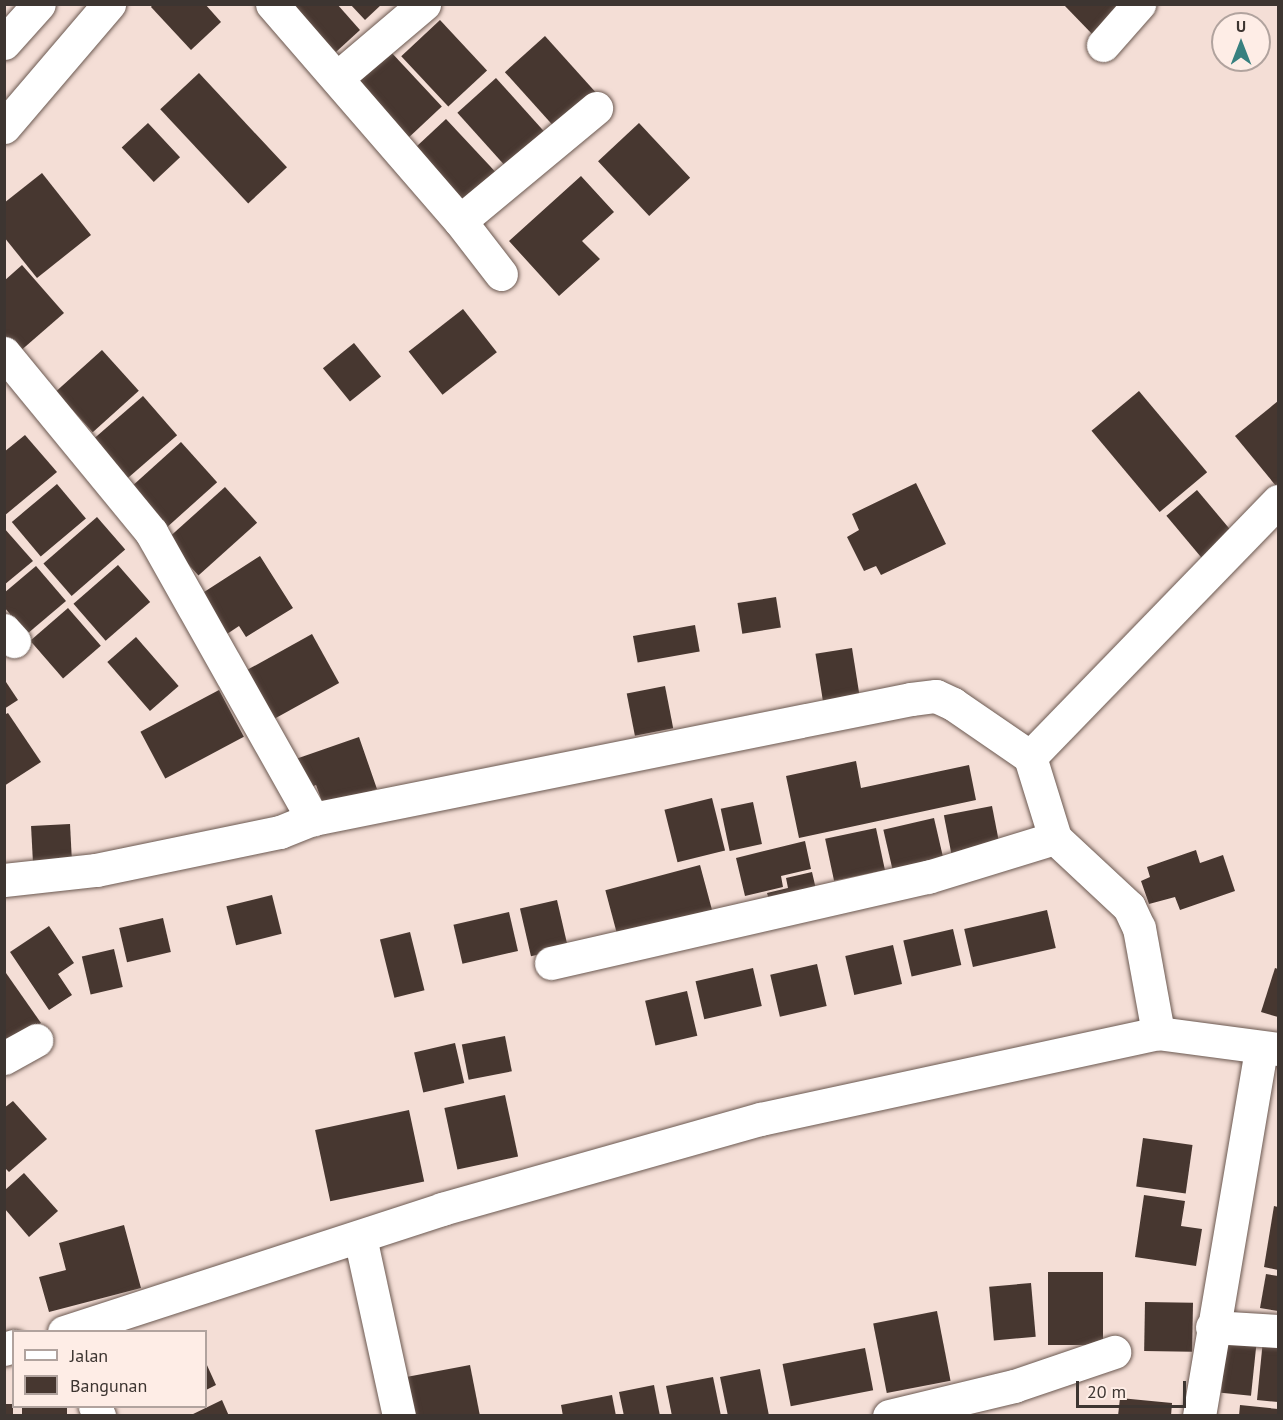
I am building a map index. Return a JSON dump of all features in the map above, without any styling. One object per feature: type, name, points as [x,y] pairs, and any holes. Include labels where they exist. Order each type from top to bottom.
[{"type":"street","points":[[4,43],[39,4]]},
{"type":"street","points":[[4,127],[109,4]]},
{"type":"street","points":[[272,4],[338,77],[460,221],[501,274]]},
{"type":"street","points":[[338,77],[424,4]]},
{"type":"street","points":[[1103,45],[1139,4]]},
{"type":"street","points":[[460,221],[597,108]]},
{"type":"street","points":[[4,353],[150,532],[313,819]]},
{"type":"street","points":[[1030,757],[1278,501]]},
{"type":"street","points":[[4,880],[96,870],[280,832],[313,819],[936,696],[1030,757],[1055,838],[1129,907],[1139,927],[1158,1033]]},
{"type":"street","points":[[551,963],[928,877],[1055,838]]},
{"type":"street","points":[[70,1330],[171,1294],[360,1237],[442,1209],[761,1119],[1158,1033],[1270,1049],[1212,1327],[1199,1416]]},
{"type":"street","points":[[4,1058],[36,1040]]},
{"type":"street","points":[[360,1237],[399,1416]]},
{"type":"street","points":[[1212,1327],[1278,1331]]},
{"type":"street","points":[[890,1416],[1012,1401],[1114,1352]]},
{"type":"building","points":[[153,4],[205,4],[221,22],[191,50],[151,7]]},
{"type":"building","points":[[298,4],[337,4],[360,30],[336,52],[295,8]]},
{"type":"building","points":[[350,4],[382,4],[365,20]]},
{"type":"building","points":[[1063,4],[1127,4],[1094,36]]},
{"type":"building","points":[[440,20],[487,70],[448,107],[401,56]]},
{"type":"building","points":[[545,36],[596,92],[556,129],[505,72]]},
{"type":"building","points":[[390,51],[442,107],[405,141],[353,85]]},
{"type":"building","points":[[199,73],[287,167],[248,203],[160,109]]},
{"type":"building","points":[[496,78],[549,137],[510,172],[457,113]]},
{"type":"building","points":[[446,119],[496,173],[461,206],[411,152]]},
{"type":"building","points":[[148,123],[180,157],[154,182],[122,148]]},
{"type":"building","points":[[639,123],[690,178],[649,216],[598,161]]},
{"type":"building","points":[[42,173],[91,235],[37,278],[4,237],[4,203]]},
{"type":"building","points":[[581,176],[614,212],[582,241],[600,259],[559,296],[509,241]]},
{"type":"building","points":[[22,265],[64,313],[18,353],[4,338],[4,281]]},
{"type":"building","points":[[463,309],[497,352],[442,395],[409,351]]},
{"type":"building","points":[[354,343],[381,376],[350,402],[323,368]]},
{"type":"building","points":[[102,350],[139,391],[93,432],[56,391]]},
{"type":"building","points":[[1139,391],[1207,472],[1160,512],[1092,431]]},
{"type":"building","points":[[143,396],[177,435],[127,479],[93,439]]},
{"type":"building","points":[[1278,401],[1278,484],[1276,486],[1235,436]]},
{"type":"building","points":[[25,435],[57,472],[4,516],[4,452]]},
{"type":"building","points":[[181,442],[217,482],[164,530],[127,490]]},
{"type":"building","points":[[916,483],[946,544],[881,575],[876,566],[864,571],[847,537],[859,530],[852,514]]},
{"type":"building","points":[[57,484],[86,518],[41,556],[12,522]]},
{"type":"building","points":[[225,487],[257,523],[198,576],[166,540]]},
{"type":"building","points":[[1197,490],[1235,535],[1204,561],[1166,516]]},
{"type":"building","points":[[97,517],[125,549],[72,596],[43,564]]},
{"type":"building","points":[[4,528],[33,561],[4,585]]},
{"type":"building","points":[[260,556],[293,608],[246,637],[239,626],[227,634],[201,594]]},
{"type":"building","points":[[118,565],[150,602],[106,641],[73,604]]},
{"type":"building","points":[[36,566],[66,601],[27,634],[4,607],[4,593]]},
{"type":"building","points":[[776,597],[781,628],[742,634],[737,603]]},
{"type":"building","points":[[68,608],[101,646],[63,679],[30,641]]},
{"type":"building","points":[[695,625],[700,652],[638,663],[633,636]]},
{"type":"building","points":[[312,634],[339,683],[274,719],[246,670]]},
{"type":"building","points":[[136,637],[179,686],[150,711],[107,662]]},
{"type":"building","points":[[852,648],[861,703],[824,709],[815,654]]},
{"type":"building","points":[[4,679],[18,700],[4,709]]},
{"type":"building","points":[[665,686],[673,728],[635,736],[627,693]]},
{"type":"building","points":[[219,690],[244,737],[165,779],[140,732]]},
{"type":"building","points":[[8,713],[41,762],[4,786],[4,715]]},
{"type":"building","points":[[359,737],[377,789],[324,807],[316,785],[301,791],[290,761]]},
{"type":"building","points":[[856,761],[861,788],[969,765],[976,800],[799,838],[786,776]]},
{"type":"building","points":[[712,798],[725,850],[678,862],[664,810]]},
{"type":"building","points":[[753,802],[762,844],[730,851],[721,809]]},
{"type":"building","points":[[992,806],[1000,846],[952,856],[944,815]]},
{"type":"building","points":[[934,818],[944,860],[893,872],[883,830]]},
{"type":"building","points":[[70,824],[72,865],[33,867],[31,826]]},
{"type":"building","points":[[876,828],[885,870],[834,881],[825,839]]},
{"type":"building","points":[[805,841],[811,869],[781,876],[783,887],[745,896],[736,858]]},
{"type":"building","points":[[1196,850],[1200,863],[1223,855],[1235,891],[1180,910],[1175,897],[1149,904],[1141,881],[1150,877],[1147,867]]},
{"type":"building","points":[[700,865],[714,918],[620,943],[605,890]]},
{"type":"building","points":[[812,872],[818,898],[772,909],[767,893],[788,888],[786,878]]},
{"type":"building","points":[[272,895],[282,934],[236,945],[226,906]]},
{"type":"building","points":[[557,900],[568,948],[531,956],[520,909]]},
{"type":"building","points":[[1047,910],[1056,948],[973,967],[964,929]]},
{"type":"building","points":[[509,912],[518,951],[462,964],[453,925]]},
{"type":"building","points":[[163,918],[171,952],[127,962],[119,928]]},
{"type":"building","points":[[49,926],[74,963],[58,974],[72,995],[49,1010],[10,952]]},
{"type":"building","points":[[953,929],[961,965],[912,977],[903,940]]},
{"type":"building","points":[[410,932],[425,990],[394,998],[380,939]]},
{"type":"building","points":[[893,945],[902,984],[854,995],[845,956]]},
{"type":"building","points":[[114,949],[123,987],[91,994],[82,956]]},
{"type":"building","points":[[817,964],[827,1006],[780,1017],[770,975]]},
{"type":"building","points":[[753,968],[762,1006],[704,1019],[696,981]]},
{"type":"building","points":[[1275,968],[1278,969],[1278,1017],[1261,1012]]},
{"type":"building","points":[[6,973],[41,1023],[4,1048],[4,974]]},
{"type":"building","points":[[687,991],[697,1036],[655,1045],[645,1001]]},
{"type":"building","points":[[505,1036],[512,1071],[469,1080],[462,1044]]},
{"type":"building","points":[[455,1043],[464,1083],[423,1092],[414,1052]]},
{"type":"building","points":[[505,1095],[518,1157],[457,1170],[444,1108]]},
{"type":"building","points":[[13,1101],[47,1139],[9,1172],[4,1167],[4,1108]]},
{"type":"building","points":[[409,1110],[424,1181],[330,1201],[315,1130]]},
{"type":"building","points":[[1143,1138],[1193,1145],[1186,1193],[1136,1187]]},
{"type":"building","points":[[24,1173],[58,1211],[29,1237],[5,1209],[5,1190]]},
{"type":"building","points":[[1144,1195],[1185,1201],[1181,1226],[1202,1229],[1196,1266],[1135,1257]]},
{"type":"building","points":[[1274,1206],[1278,1207],[1278,1270],[1264,1267]]},
{"type":"building","points":[[124,1225],[141,1288],[49,1312],[39,1277],[66,1270],[59,1243]]},
{"type":"building","points":[[1048,1272],[1103,1272],[1103,1345],[1048,1345]]},
{"type":"building","points":[[1266,1274],[1278,1276],[1278,1311],[1260,1308]]},
{"type":"building","points":[[1031,1283],[1036,1337],[994,1340],[989,1287]]},
{"type":"building","points":[[1145,1302],[1193,1303],[1192,1352],[1144,1351]]},
{"type":"building","points":[[937,1311],[951,1381],[887,1393],[873,1323]]},
{"type":"building","points":[[1227,1337],[1257,1340],[1251,1396],[1221,1393]]},
{"type":"building","points":[[1263,1340],[1278,1342],[1278,1402],[1257,1400]]},
{"type":"building","points":[[865,1348],[873,1390],[791,1406],[783,1364]]},
{"type":"building","points":[[207,1365],[216,1385],[207,1390]]},
{"type":"building","points":[[470,1365],[480,1416],[409,1416],[401,1378]]},
{"type":"building","points":[[760,1369],[769,1416],[728,1416],[720,1377]]},
{"type":"building","points":[[713,1377],[721,1416],[672,1416],[666,1386]]},
{"type":"building","points":[[654,1385],[660,1416],[624,1416],[619,1392]]},
{"type":"building","points":[[612,1395],[616,1416],[563,1416],[561,1405]]},
{"type":"building","points":[[1120,1398],[1172,1403],[1171,1416],[1118,1416]]},
{"type":"building","points":[[222,1400],[229,1416],[189,1416]]},
{"type":"building","points":[[4,1404],[12,1404],[13,1416],[4,1416]]},
{"type":"building","points":[[1240,1405],[1278,1409],[1278,1416],[1239,1416]]},
{"type":"building","points":[[22,1408],[67,1408],[67,1416],[22,1416]]}]
